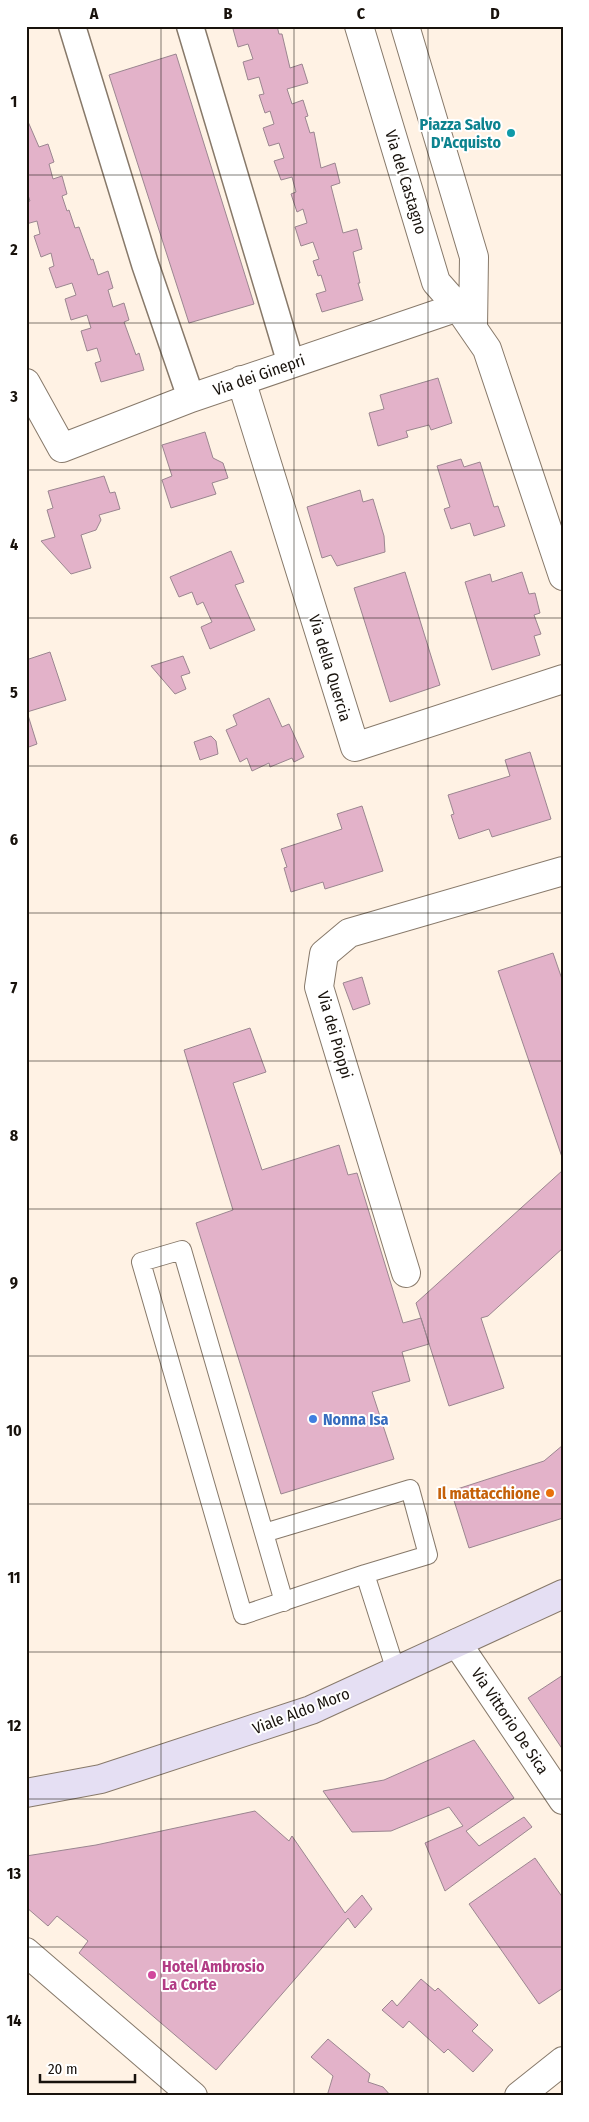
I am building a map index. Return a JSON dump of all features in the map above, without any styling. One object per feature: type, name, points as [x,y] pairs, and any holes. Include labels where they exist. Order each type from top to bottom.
[{"type":"main road","name":"Viale Aldo Moro","points":[[26,1793],[102,1779],[311,1710],[563,1594]]},
{"type":"street","points":[[72,26],[145,264],[191,398]]},
{"type":"street","points":[[190,26],[291,364]]},
{"type":"street","name":"Via del Castagno","points":[[359,26],[436,282],[466,317],[487,349],[563,576]]},
{"type":"street","points":[[405,26],[474,256],[466,317]]},
{"type":"street","name":"Via dei Ginepri","points":[[26,383],[62,448],[241,380],[291,364],[466,317]]},
{"type":"street","name":"Via della Quercia","points":[[241,380],[355,747],[563,680]]},
{"type":"street","name":"Via dei Pioppi","points":[[406,1273],[319,987],[324,954],[349,933],[563,871]]},
{"type":"street","name":"Via Vittorio De Sica","points":[[457,1643],[563,1800]]},
{"type":"street","points":[[26,1952],[193,2096]]},
{"type":"street","points":[[519,2096],[563,2061]]},
{"type":"lane","points":[[264,1533],[410,1489],[428,1555],[365,1574],[284,1602],[243,1615],[142,1262],[182,1250],[264,1533],[284,1602]]},
{"type":"lane","points":[[365,1574],[396,1671]]},
{"type":"building","points":[[242,26],[277,26],[279,34],[282,34],[290,68],[302,64],[308,83],[287,89],[292,104],[303,100],[308,116],[305,117],[310,133],[314,132],[321,168],[335,163],[340,183],[331,186],[343,233],[357,229],[362,249],[353,252],[363,300],[322,312],[316,294],[326,291],[321,275],[318,276],[313,261],[319,259],[313,242],[301,246],[295,227],[307,223],[303,209],[297,212],[291,194],[296,192],[292,177],[281,180],[274,161],[284,158],[279,143],[269,146],[263,128],[274,124],[270,111],[265,113],[259,95],[264,94],[259,77],[248,80],[243,62],[253,59],[248,44],[238,47],[233,29]]},
{"type":"building","points":[[176,54],[254,304],[189,323],[109,75]]},
{"type":"building","points":[[26,117],[39,147],[48,144],[54,162],[49,164],[53,179],[62,176],[67,194],[62,196],[67,211],[69,210],[75,228],[79,227],[98,275],[108,271],[113,288],[108,290],[113,307],[124,303],[129,320],[124,322],[136,355],[139,353],[144,370],[101,382],[95,363],[101,361],[97,348],[87,351],[81,331],[91,328],[87,315],[71,320],[65,299],[76,295],[72,283],[56,288],[49,268],[54,266],[51,253],[41,257],[34,236],[40,234],[37,221],[26,224],[26,202],[30,201],[26,189]]},
{"type":"building","points":[[438,378],[452,423],[431,430],[429,425],[406,431],[408,437],[378,446],[369,413],[384,409],[380,395]]},
{"type":"building","points":[[205,432],[213,458],[223,463],[228,478],[212,483],[216,494],[171,508],[162,480],[172,476],[162,445]]},
{"type":"building","points":[[461,459],[464,467],[480,462],[494,507],[498,506],[505,526],[474,536],[470,523],[451,529],[444,509],[450,507],[437,466]]},
{"type":"building","points":[[104,476],[110,493],[115,492],[120,509],[99,515],[101,520],[96,530],[81,535],[91,568],[71,574],[41,541],[55,537],[47,510],[53,508],[48,491]]},
{"type":"building","points":[[360,490],[363,502],[373,499],[384,536],[385,552],[337,566],[331,555],[322,558],[307,507]]},
{"type":"building","points":[[231,551],[244,582],[235,585],[255,630],[210,649],[201,627],[212,622],[203,602],[197,605],[192,592],[179,597],[170,577]]},
{"type":"building","points":[[405,572],[440,685],[390,702],[354,588]]},
{"type":"building","points":[[522,572],[529,594],[535,593],[540,613],[534,615],[541,634],[534,636],[540,655],[492,670],[465,582],[490,574],[492,582]]},
{"type":"building","points":[[50,652],[66,700],[27,712],[37,744],[26,748],[26,660]]},
{"type":"building","points":[[183,656],[190,673],[181,676],[186,689],[175,694],[151,666]]},
{"type":"building","points":[[269,698],[282,727],[289,724],[304,757],[294,762],[292,758],[270,767],[269,763],[252,771],[247,758],[240,762],[226,730],[237,725],[233,715]]},
{"type":"building","points":[[211,736],[216,741],[218,754],[200,760],[194,742]]},
{"type":"building","points":[[530,752],[551,819],[492,837],[489,829],[459,839],[451,815],[454,814],[448,795],[510,776],[505,760]]},
{"type":"building","points":[[362,806],[383,871],[325,889],[323,882],[291,892],[284,868],[287,867],[281,849],[342,829],[337,814]]},
{"type":"building","points":[[553,953],[563,982],[563,1160],[498,971]]},
{"type":"building","points":[[362,977],[370,1004],[353,1010],[343,983]]},
{"type":"building","points":[[250,1028],[266,1072],[233,1083],[262,1170],[339,1145],[348,1175],[357,1173],[403,1323],[421,1318],[429,1344],[402,1352],[410,1381],[372,1392],[394,1459],[281,1494],[196,1223],[233,1210],[184,1050]]},
{"type":"building","points":[[563,1170],[563,1248],[488,1316],[481,1318],[504,1388],[449,1406],[416,1303]]},
{"type":"building","points":[[563,1445],[563,1518],[469,1548],[451,1491],[544,1461]]},
{"type":"building","points":[[563,1675],[563,1750],[528,1698]]},
{"type":"building","points":[[474,1740],[514,1798],[466,1831],[479,1846],[524,1817],[532,1827],[445,1891],[425,1843],[463,1826],[449,1807],[391,1831],[352,1832],[323,1791],[384,1780]]},
{"type":"building","points":[[255,1811],[289,1841],[292,1836],[345,1913],[362,1895],[372,1909],[355,1928],[348,1918],[216,2070],[79,1953],[88,1941],[57,1916],[48,1926],[26,1907],[26,1856],[96,1845]]},
{"type":"building","points":[[535,1858],[563,1898],[563,1988],[539,2004],[469,1904]]},
{"type":"building","points":[[421,1979],[435,1991],[438,1988],[478,2025],[472,2031],[493,2050],[473,2072],[448,2049],[444,2053],[409,2021],[403,2028],[382,2010],[392,2000],[397,2006]]},
{"type":"building","points":[[328,2039],[370,2074],[368,2082],[383,2087],[391,2096],[327,2096],[333,2076],[311,2057]]},
{"type":"place","name":"Piazza Salvo D'Acquisto","points":[[511,133]]},
{"type":"place","name":"Nonna Isa","points":[[313,1419]]},
{"type":"place","name":"Il mattacchione","points":[[550,1493]]},
{"type":"place","name":"Hotel Ambrosio La Corte","points":[[152,1975]]}]
